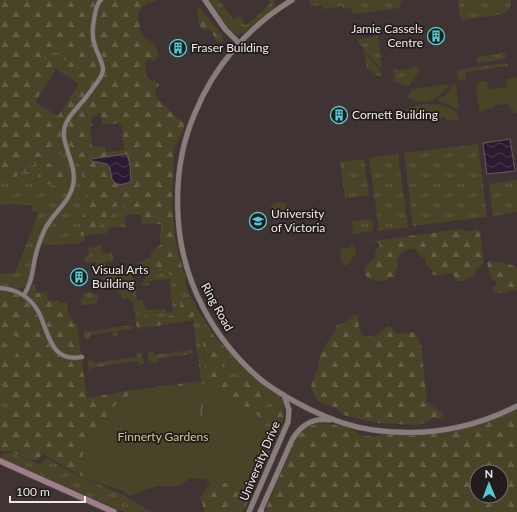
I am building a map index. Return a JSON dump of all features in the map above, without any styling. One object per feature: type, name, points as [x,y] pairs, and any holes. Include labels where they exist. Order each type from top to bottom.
[{"type":"main road","points":[[0,460],[114,512]]},
{"type":"street","points":[[24,296],[32,279],[35,256],[45,228],[73,189],[74,170],[63,132],[67,121],[94,87],[103,70],[92,33],[96,10],[101,0]]},
{"type":"street","points":[[205,0],[225,28],[239,43]]},
{"type":"street","name":"Ring Road","points":[[292,0],[282,6],[239,43],[214,75],[202,96],[188,131],[178,179],[177,205],[179,230],[183,253],[194,288],[203,308],[228,346],[246,366],[266,383],[284,396],[313,411],[355,427],[400,432],[437,431],[472,424],[496,416],[517,406]]},
{"type":"street","points":[[0,288],[14,290],[32,303],[39,312],[50,340],[56,350],[66,357],[82,357]]},
{"type":"street","name":"University Drive","points":[[249,512],[288,422],[289,410],[284,396]]},
{"type":"street","name":"University Drive","points":[[260,512],[297,432],[304,426],[316,420],[324,419],[339,422]]},
{"type":"green space","points":[[0,0],[158,0],[147,3],[138,14],[141,34],[155,46],[159,56],[154,61],[149,59],[144,64],[146,66],[146,76],[152,81],[155,79],[156,82],[158,82],[159,85],[155,89],[156,97],[185,124],[174,149],[172,203],[175,239],[186,277],[178,278],[162,271],[145,271],[138,262],[146,260],[146,258],[151,258],[151,251],[161,245],[159,230],[161,229],[161,224],[155,223],[142,225],[141,217],[138,212],[124,205],[113,207],[112,215],[100,219],[98,234],[81,236],[80,227],[83,213],[89,198],[78,159],[73,156],[69,168],[67,186],[60,187],[52,184],[41,185],[38,181],[39,175],[43,172],[45,165],[47,163],[61,162],[72,152],[71,146],[54,157],[26,161],[18,171],[16,180],[0,174]],"holes":[[[56,69],[79,84],[58,116],[35,102]],[[97,114],[101,114],[102,125],[121,123],[124,150],[106,152],[105,146],[92,147],[90,126],[92,126],[91,117],[97,116]]]},
{"type":"green space","points":[[208,0],[219,0],[233,19],[239,16],[243,19],[244,24],[247,25],[269,5],[269,0],[275,0],[275,6],[245,32],[238,35],[230,30]]},
{"type":"green space","points":[[310,0],[402,0],[400,8],[353,14],[352,8],[342,9],[342,6],[323,9],[322,5],[310,6]]},
{"type":"green space","points":[[458,0],[511,0],[511,4],[507,12],[503,14],[462,20]]},
{"type":"green space","points":[[198,8],[201,9],[222,35],[223,42],[217,42],[211,30],[203,31],[199,24]]},
{"type":"green space","points":[[378,36],[382,70],[357,40]]},
{"type":"green space","points":[[50,52],[71,54],[80,58],[87,67],[86,72],[82,73],[77,71],[76,65],[67,60],[51,62],[42,58],[42,54]]},
{"type":"green space","points":[[364,52],[382,72],[382,76],[378,76],[367,68]]},
{"type":"green space","points":[[503,52],[506,55],[506,59],[477,63],[476,57]]},
{"type":"green space","points":[[507,63],[507,66],[466,72],[466,79],[460,80],[458,78],[457,73],[461,69]]},
{"type":"green space","points":[[418,66],[419,73],[408,87],[401,85],[394,80],[393,68],[401,70]]},
{"type":"green space","points":[[517,77],[517,113],[513,113],[513,109],[510,109],[509,104],[494,105],[494,108],[485,109],[485,111],[480,112],[480,115],[476,86],[479,85],[478,82],[487,81],[488,89],[507,87],[506,79]]},
{"type":"green space","points":[[448,84],[449,86],[440,95],[425,102],[413,100],[407,97],[413,89]]},
{"type":"green space","points":[[454,84],[456,84],[458,109],[437,101],[446,94]]},
{"type":"green space","points":[[426,104],[439,105],[455,111],[458,114],[459,121],[446,120],[445,117],[437,118],[436,114],[406,118],[406,115],[399,116],[411,107]]},
{"type":"green space","points":[[478,144],[487,217],[413,226],[404,153]]},
{"type":"green space","points":[[71,146],[72,152],[61,162],[47,163],[42,185],[52,184],[60,187],[69,178],[69,168],[73,156],[78,159],[89,198],[83,213],[81,236],[85,236],[84,240],[74,244],[36,244],[26,285],[19,289],[0,285],[0,274],[15,273],[38,213],[32,211],[32,205],[0,204],[0,174],[16,180],[18,171],[27,161],[54,157]]},
{"type":"green space","points":[[398,154],[408,227],[379,231],[369,158]]},
{"type":"green space","points":[[364,159],[369,195],[345,198],[340,162]]},
{"type":"green space","points":[[37,161],[37,164],[35,171],[23,179],[18,178],[20,171],[24,166]]},
{"type":"green space","points":[[517,180],[517,212],[493,216],[489,184]]},
{"type":"green space","points":[[279,202],[283,203],[287,207],[287,215],[283,219],[279,220],[275,219],[271,215],[270,211],[271,207],[275,203]]},
{"type":"green space","points":[[124,205],[138,212],[139,214],[126,215],[124,221],[126,227],[108,228],[108,233],[98,234],[100,219],[112,215],[113,207]]},
{"type":"green space","points":[[372,219],[373,231],[353,234],[352,221]]},
{"type":"green space","points":[[462,229],[467,233],[474,230],[480,232],[484,263],[481,265],[481,268],[476,269],[475,275],[462,281],[457,281],[454,278],[454,274],[451,273],[438,275],[432,274],[432,271],[426,264],[425,257],[423,258],[416,250],[410,248],[403,252],[397,259],[398,268],[395,269],[396,274],[394,277],[379,281],[368,278],[365,274],[368,264],[375,258],[375,251],[380,246],[379,243],[372,241]]},
{"type":"green space","points":[[351,243],[353,243],[353,247],[355,247],[356,256],[353,256],[348,265],[344,265],[344,263],[342,263],[340,250],[342,250],[342,248],[351,247]]},
{"type":"green space","points":[[101,246],[102,254],[112,252],[113,256],[114,261],[105,262],[106,267],[115,266],[115,269],[120,268],[123,270],[133,268],[132,275],[137,300],[143,300],[144,306],[146,306],[147,310],[166,309],[167,313],[173,312],[170,293],[170,279],[149,281],[149,285],[141,286],[145,278],[145,271],[162,271],[178,278],[186,277],[186,286],[190,296],[180,304],[181,308],[178,314],[169,317],[135,315],[133,302],[128,298],[122,299],[121,295],[115,289],[113,282],[102,283],[102,276],[100,276],[100,271],[97,271],[96,262],[85,263],[84,257],[89,256],[88,248]]},
{"type":"green space","points":[[489,261],[500,262],[517,268],[517,291],[513,290],[503,293],[494,292],[492,288],[498,283],[492,279],[490,275],[487,263]]},
{"type":"green space","points":[[33,283],[36,285],[36,293],[47,291],[48,301],[59,300],[59,303],[67,302],[69,314],[77,324],[87,398],[119,392],[201,381],[205,370],[205,363],[201,329],[207,324],[214,336],[225,347],[224,374],[226,382],[238,377],[247,368],[271,389],[266,417],[262,420],[260,452],[270,436],[281,406],[284,407],[284,417],[243,512],[204,512],[199,496],[202,497],[207,486],[211,483],[205,479],[192,478],[182,474],[123,491],[83,477],[43,454],[37,460],[30,460],[9,451],[0,451],[0,430],[2,429],[0,421],[11,412],[11,404],[10,400],[3,391],[5,376],[2,374],[0,375],[0,342],[4,342],[15,361],[19,338],[5,329],[0,331],[0,291],[21,295],[29,294]]},
{"type":"green space","points":[[93,292],[93,294],[97,294],[98,298],[96,304],[81,304],[81,299],[84,298],[83,293]]},
{"type":"green space","points":[[190,296],[196,305],[193,320],[137,329],[135,315],[165,317],[176,314],[179,312],[181,301],[184,301]]},
{"type":"green space","points":[[196,307],[207,324],[203,330],[202,336],[205,367],[201,381],[193,320]]},
{"type":"green space","points":[[353,315],[358,315],[359,328],[364,337],[373,336],[380,333],[380,331],[388,326],[392,327],[396,334],[414,332],[421,344],[427,402],[444,414],[440,419],[433,418],[418,425],[378,423],[343,415],[341,411],[335,407],[326,405],[318,400],[311,387],[318,367],[320,355],[335,332],[338,324],[344,323]]},
{"type":"green space","points":[[132,325],[132,329],[117,331],[118,335],[113,336],[113,332],[90,335],[90,339],[86,340],[84,338],[84,329],[85,332]]},
{"type":"green space","points":[[5,329],[19,337],[15,362],[4,342],[0,342],[0,331]]},
{"type":"green space","points":[[191,347],[192,357],[191,354],[158,359],[158,362],[149,363],[148,352],[154,351],[155,355],[191,350]]},
{"type":"green space","points":[[225,347],[247,368],[238,377],[226,382],[224,374]]},
{"type":"green space","points":[[137,353],[142,353],[143,364],[139,365],[138,361],[91,368],[91,371],[89,370],[89,360],[93,359],[93,363],[137,357]]},
{"type":"green space","points":[[2,374],[5,376],[3,391],[10,400],[11,412],[6,415],[2,429],[0,430],[0,375]]},
{"type":"green space","name":"Finnerty Gardens","points":[[207,383],[237,401],[264,420],[263,442],[255,460],[246,488],[230,483],[211,483],[205,479],[191,478],[179,486],[159,486],[130,496],[123,491],[83,477],[80,463],[87,442],[117,403],[130,394]]},
{"type":"green space","points":[[271,389],[280,396],[284,407],[281,406],[269,436],[259,453],[261,445],[257,420],[265,417]]},
{"type":"green space","points":[[517,409],[517,512],[266,512],[267,506],[294,442],[305,429],[310,426],[320,423],[337,425],[352,429],[360,435],[374,437],[381,434],[433,434],[456,431],[474,426]]},
{"type":"green space","points":[[9,452],[41,465],[46,458],[73,473],[123,495],[152,512],[124,512],[0,457],[4,453],[6,454]]},
{"type":"water","points":[[510,139],[515,171],[487,174],[483,143]]},
{"type":"water","points":[[127,154],[130,165],[131,181],[126,184],[116,184],[112,179],[110,168],[107,164],[92,161],[90,159]]},
{"type":"waterway","points":[[202,405],[202,416]]},
{"type":"place","name":"Jamie Cassels Centre","points":[[436,36]]},
{"type":"place","name":"Fraser Building","points":[[178,48]]},
{"type":"place","name":"Cornett Building","points":[[339,115]]},
{"type":"place","name":"University of Victoria","points":[[258,221]]},
{"type":"place","name":"Visual Arts Building","points":[[79,277]]}]
